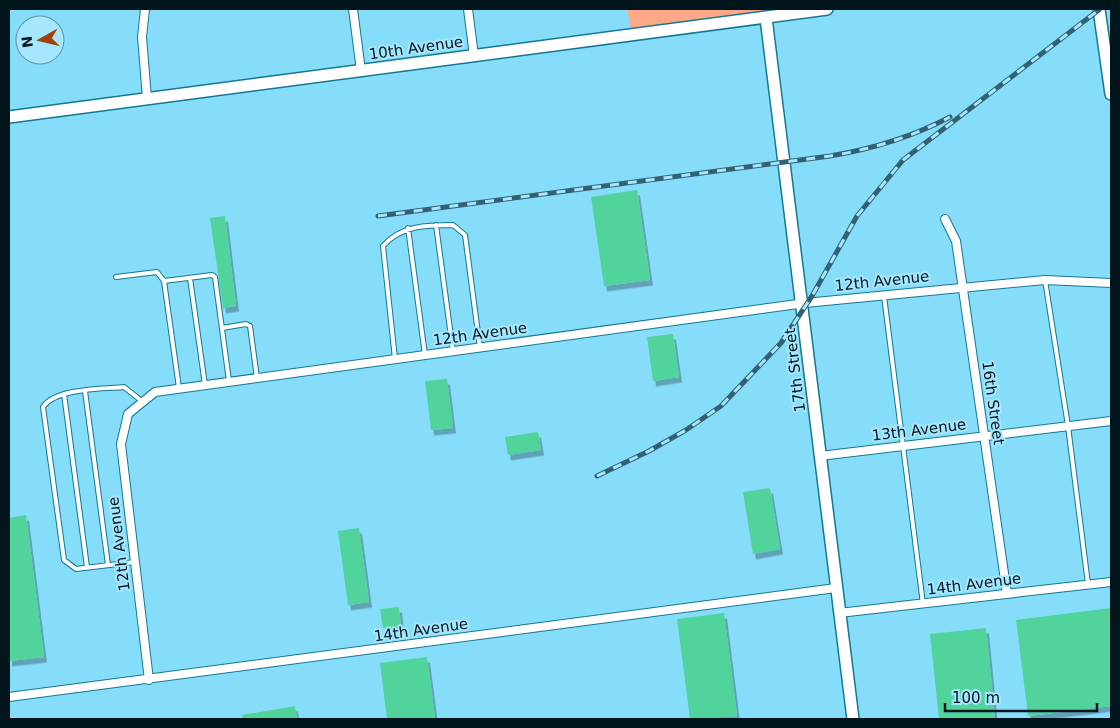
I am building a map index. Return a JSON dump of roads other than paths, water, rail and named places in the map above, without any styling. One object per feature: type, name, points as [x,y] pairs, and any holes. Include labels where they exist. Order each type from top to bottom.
[{"type":"main road","name":"10th Avenue","points":[[9,117],[827,9]]},
{"type":"main road","points":[[1100,9],[1111,94]]},
{"type":"main road","name":"17th Street","points":[[766,18],[852,719]]},
{"type":"street","points":[[145,9],[142,37],[147,98]]},
{"type":"street","points":[[353,9],[361,71]]},
{"type":"street","points":[[468,9],[474,56]]},
{"type":"street","name":"16th Street","points":[[945,219],[956,241],[1007,594]]},
{"type":"street","name":"12th Avenue","points":[[149,680],[121,444],[128,414],[155,392],[802,304],[1046,280],[1111,283]]},
{"type":"street","name":"13th Avenue","points":[[820,456],[1111,421]]},
{"type":"street","name":"14th Avenue","points":[[840,613],[1111,582]]},
{"type":"street","name":"14th Avenue","points":[[9,697],[836,588]]},
{"type":"lane","points":[[436,225],[453,351]]},
{"type":"lane","points":[[395,359],[383,246],[388,240],[408,228],[453,225],[465,236],[480,348]]},
{"type":"lane","points":[[408,228],[425,355]]},
{"type":"lane","points":[[116,278],[157,272],[164,281],[179,388]]},
{"type":"lane","points":[[164,281],[212,274],[216,277],[230,381]]},
{"type":"lane","points":[[190,278],[205,385]]},
{"type":"lane","points":[[1046,280],[1068,426],[1088,584]]},
{"type":"lane","points":[[884,295],[923,604]]},
{"type":"lane","points":[[222,328],[246,324],[250,326],[257,378]]},
{"type":"lane","points":[[135,562],[76,569],[64,560],[43,407],[48,400],[64,394],[124,387],[143,402]]},
{"type":"lane","points":[[85,392],[108,565]]},
{"type":"lane","points":[[64,394],[86,567]]},
{"type":"railway","points":[[597,476],[649,451],[686,430],[721,406],[781,343],[812,296],[857,216],[903,160],[1100,9]]},
{"type":"railway","points":[[378,216],[830,156],[892,141],[921,131],[950,117]]}]
